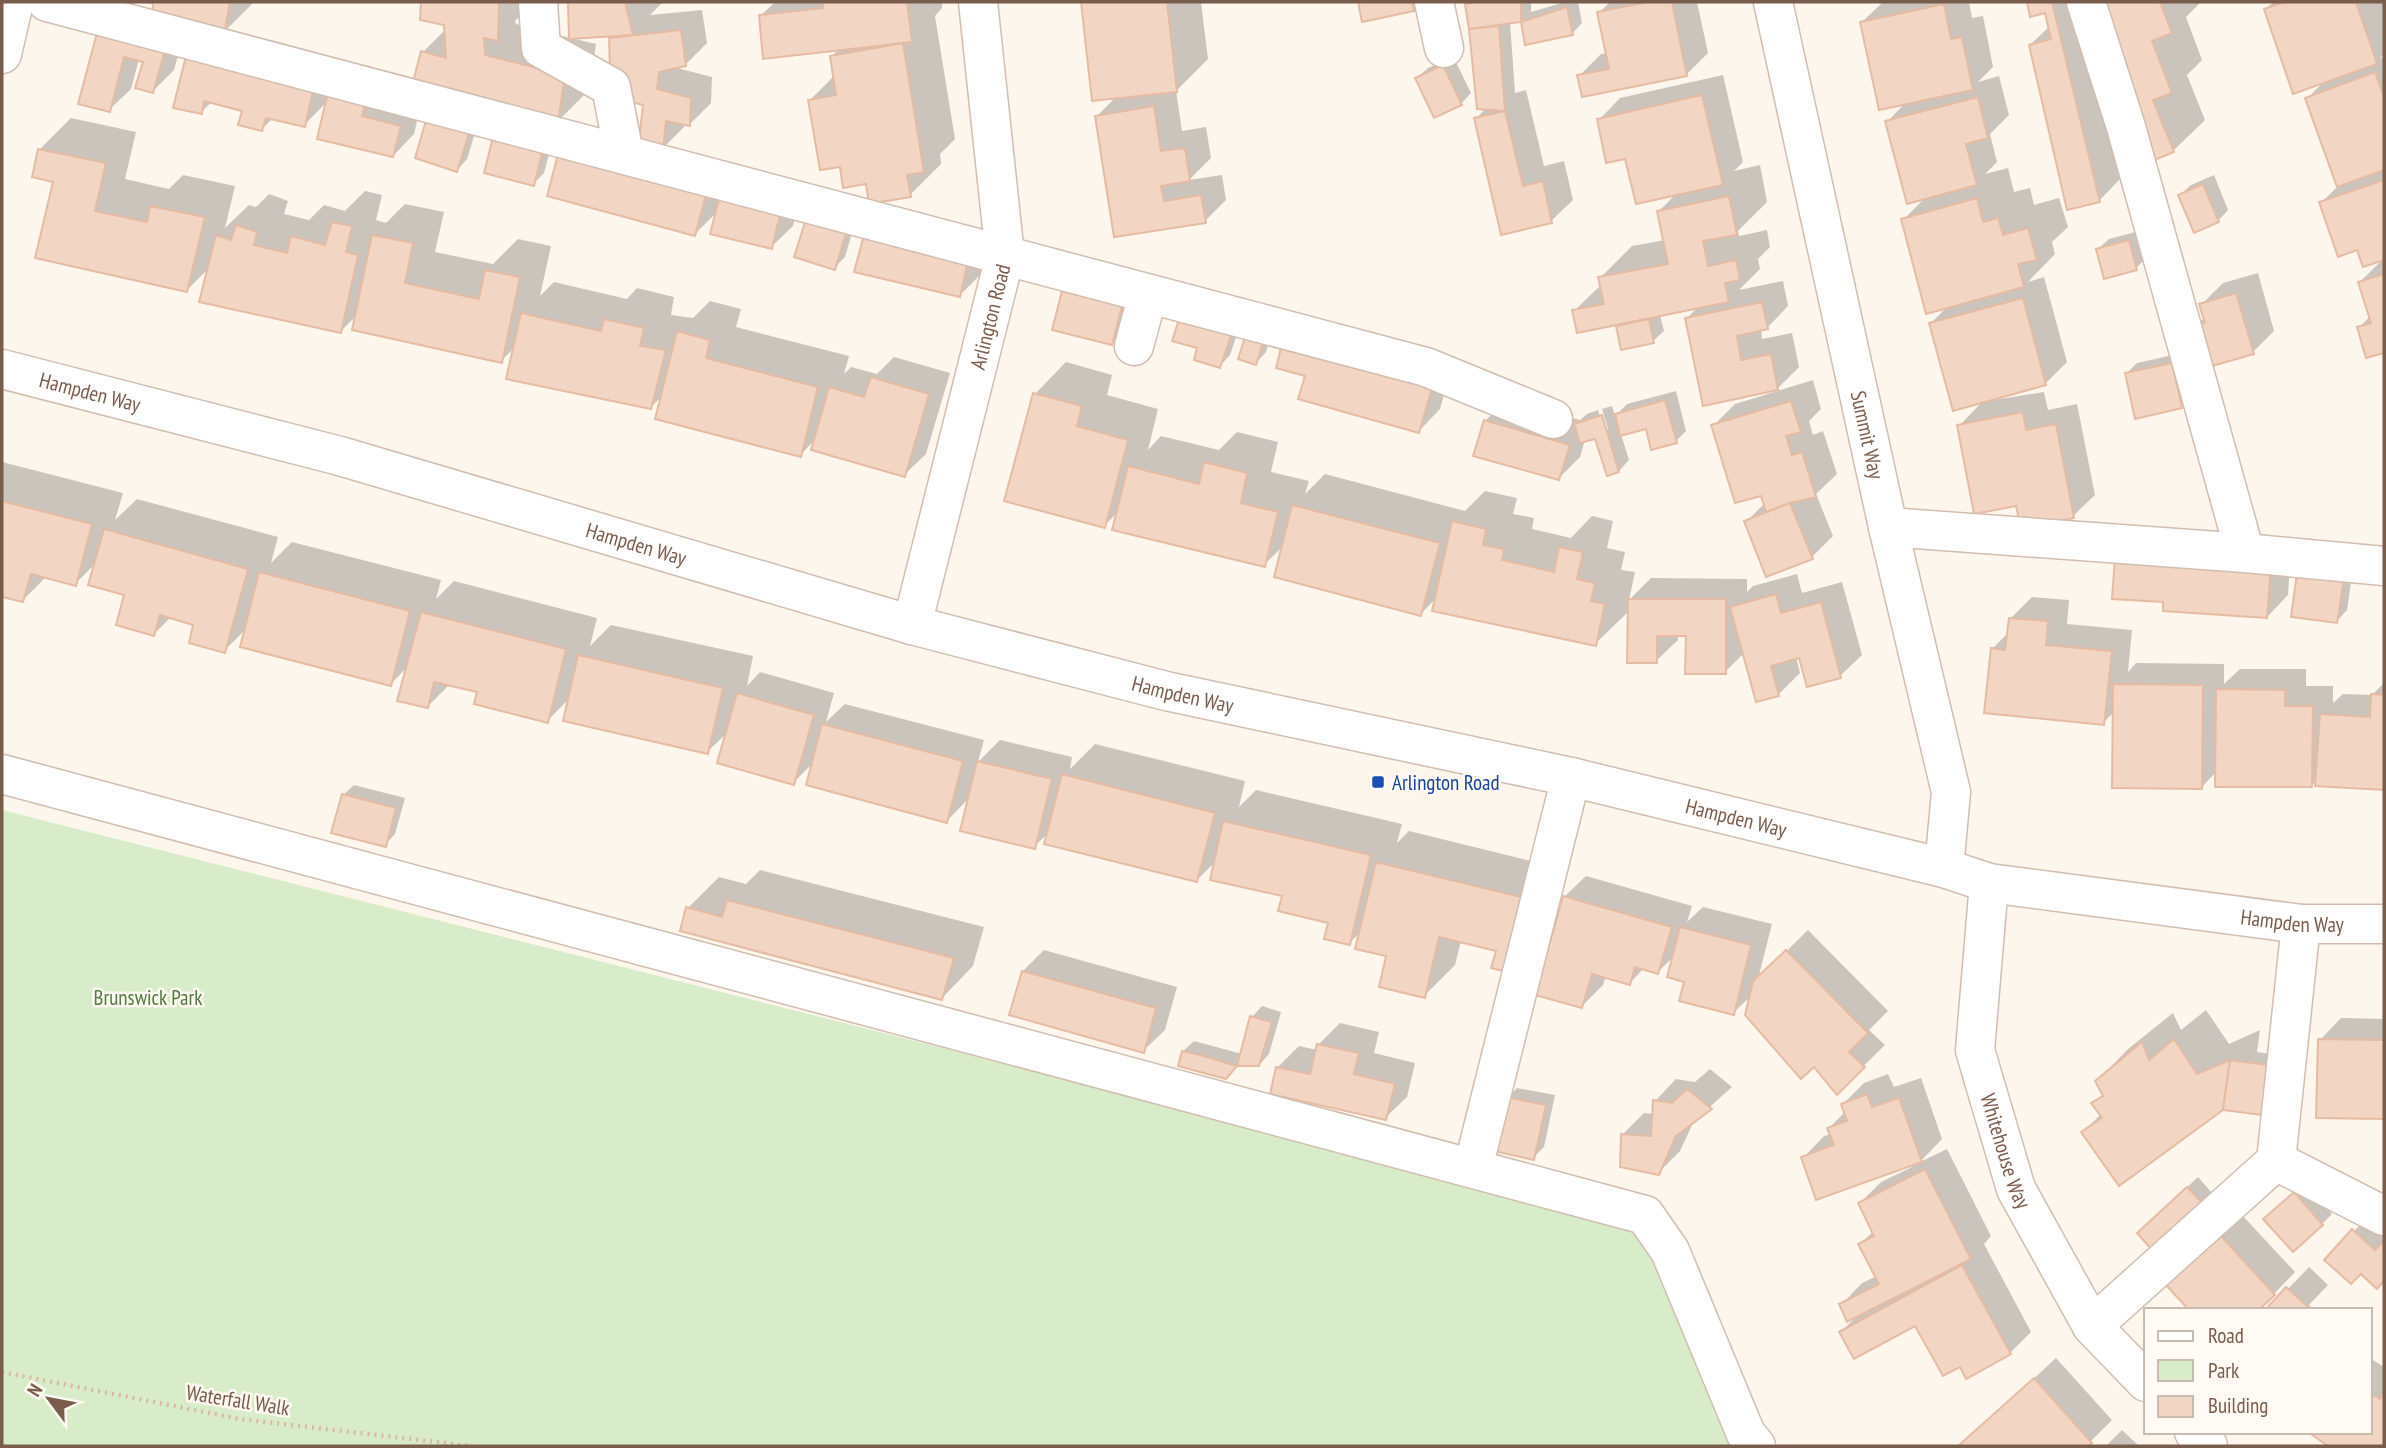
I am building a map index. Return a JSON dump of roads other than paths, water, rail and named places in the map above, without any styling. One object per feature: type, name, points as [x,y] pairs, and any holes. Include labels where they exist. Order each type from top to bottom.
[{"type":"street","points":[[2,54],[14,2]]},
{"type":"street","points":[[47,2],[1426,367],[1553,419]]},
{"type":"street","points":[[538,2],[541,48],[611,87],[624,154]]},
{"type":"street","name":"Arlington Road","points":[[912,625],[1005,256],[978,2]]},
{"type":"street","points":[[1434,2],[1444,48]]},
{"type":"street","name":"Summit Way","points":[[1773,2],[1888,527],[1951,792],[1944,868]]},
{"type":"street","points":[[2085,2],[2126,127],[2245,553]]},
{"type":"street","points":[[1134,346],[1149,294]]},
{"type":"street","name":"Hampden Way","points":[[2,369],[340,456],[912,625],[1166,691],[1571,777],[1944,868],[1989,883],[2301,924],[2384,924]]},
{"type":"street","points":[[1888,527],[2384,566]]},
{"type":"street","points":[[2,774],[1645,1215],[1670,1251],[1746,1434],[1756,1446]]},
{"type":"street","points":[[1473,1168],[1571,777]]},
{"type":"street","name":"Whitehouse Way","points":[[1989,883],[1975,1050],[2016,1189],[2092,1326],[2144,1380]]},
{"type":"street","points":[[2092,1326],[2276,1161],[2301,924]]},
{"type":"street","points":[[2276,1161],[2384,1216]]},
{"type":"place","name":"Arlington Road","points":[[1378,782]]},
{"type":"park label","name":"Brunswick Park","points":[[148,997]]}]
